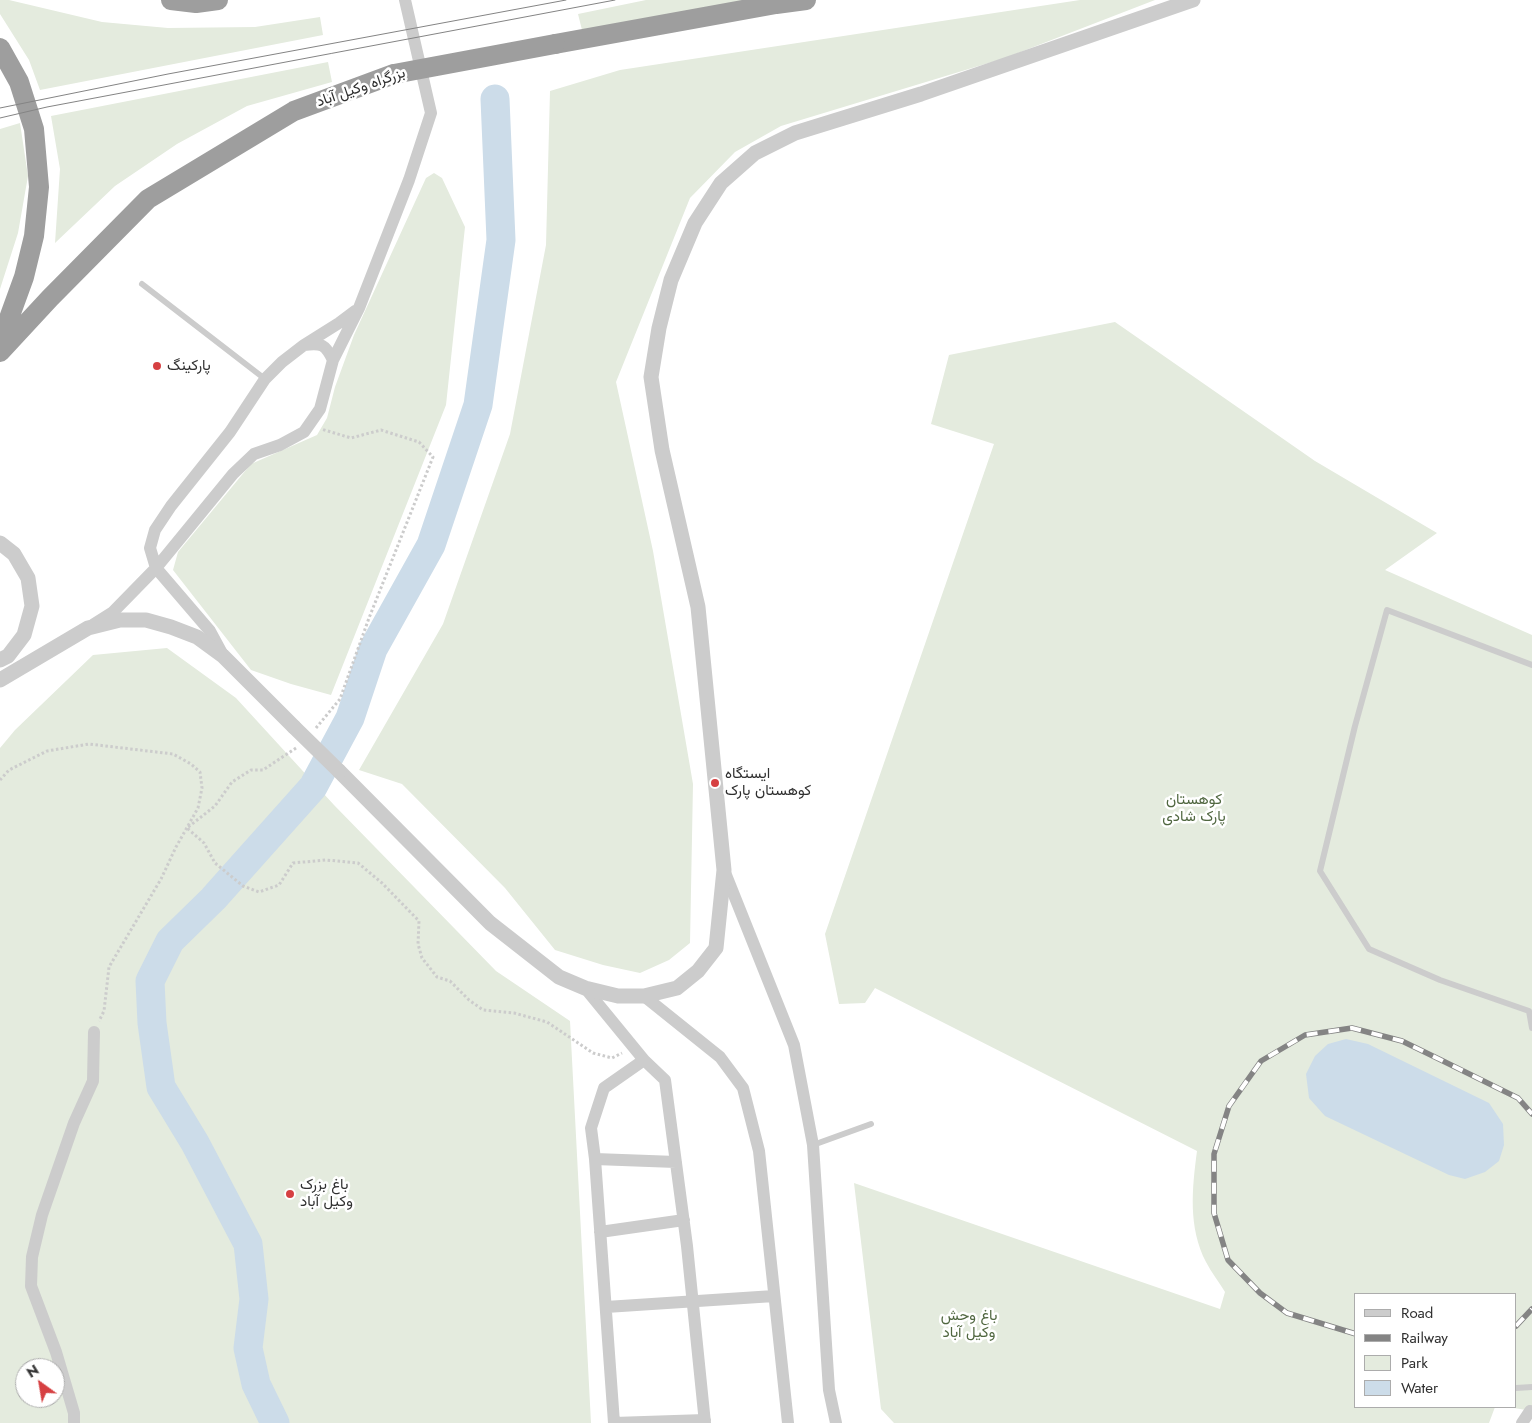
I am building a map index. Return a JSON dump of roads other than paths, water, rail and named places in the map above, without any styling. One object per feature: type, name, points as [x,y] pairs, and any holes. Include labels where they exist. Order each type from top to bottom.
[{"type":"highway","points":[[172,0],[196,3],[218,0]]},
{"type":"highway","name":"بزرگراه وکیل آباد","points":[[0,352],[50,298],[148,199],[294,111],[394,74],[806,0]]},
{"type":"highway","points":[[0,48],[20,82],[34,128],[39,187],[34,236],[24,277],[0,343]]},
{"type":"street","points":[[0,680],[113,612],[156,568],[233,474],[254,454],[280,445],[304,432],[320,409],[333,360],[359,308],[409,180],[431,113],[405,0]]},
{"type":"street","points":[[88,628],[120,620],[146,620],[198,637],[224,656],[490,923],[559,977],[585,988],[618,996],[644,996],[677,988],[698,971],[716,948],[724,870],[698,607],[662,450],[651,377],[658,328],[671,280],[695,223],[721,184],[755,153],[795,133],[921,94],[1193,0]]},
{"type":"street","points":[[224,656],[210,631],[156,568],[150,548],[155,530],[171,506],[230,432],[265,379],[282,362],[304,345],[359,308]]},
{"type":"street","points":[[304,345],[315,343],[323,345],[328,349],[333,360]]},
{"type":"street","points":[[0,543],[14,554],[28,578],[32,606],[24,635],[8,656],[0,660]]},
{"type":"street","points":[[724,870],[794,1045],[813,1145],[829,1390],[836,1423]]},
{"type":"street","points":[[585,988],[644,1060],[665,1080],[684,1220],[705,1421],[614,1423],[596,1160],[591,1128],[604,1088],[644,1060]]},
{"type":"street","points":[[644,996],[720,1057],[743,1088],[759,1151],[788,1423]]},
{"type":"street","points":[[74,1423],[74,1413],[56,1352],[31,1286],[32,1257],[42,1215],[74,1124],[93,1081],[94,1032]]},
{"type":"street","points":[[596,1160],[676,1162]]},
{"type":"street","points":[[600,1232],[684,1220]]},
{"type":"street","points":[[606,1307],[774,1296]]},
{"type":"street","points":[[1522,1423],[1530,1411],[1532,1416]]},
{"type":"lane","points":[[142,284],[265,379]]},
{"type":"lane","points":[[1532,664],[1387,610],[1355,726],[1320,871],[1369,949],[1440,980],[1529,1011],[1532,1028]]},
{"type":"lane","points":[[813,1145],[871,1124]]},
{"type":"lane","points":[[1517,1388],[1532,1387]]},
{"type":"water","points":[[1346,1039],[1368,1044],[1489,1103],[1503,1124],[1504,1145],[1499,1161],[1485,1172],[1465,1179],[1449,1175],[1325,1116],[1309,1098],[1306,1074],[1315,1056],[1328,1044]]},
{"type":"waterway","points":[[275,1423],[256,1384],[248,1348],[254,1299],[248,1244],[195,1143],[161,1087],[152,1023],[150,981],[170,941],[213,899],[313,787],[350,718],[373,649],[431,545],[478,405],[501,240],[495,99]]},
{"type":"tram line","points":[[0,108],[168,74],[566,0]]},
{"type":"tram line","points":[[0,118],[47,107],[615,0]]},
{"type":"railway","points":[[1354,1333],[1287,1313],[1260,1293],[1228,1260],[1214,1213],[1214,1154],[1229,1106],[1261,1061],[1305,1035],[1352,1028],[1402,1041],[1518,1098],[1532,1114]]},
{"type":"railway","points":[[1517,1325],[1532,1309]]},
{"type":"place","name":"پارکینگ","points":[[157,366]]},
{"type":"place","name":"ایستگاه کوهستان پارک","points":[[715,783]]},
{"type":"place","name":"باغ بزرک وکیل آباد","points":[[290,1194]]},
{"type":"park label","name":"کوهستان پارک شادی","points":[[1194,808]]},
{"type":"park label","name":"باغ وحش وکیل آباد","points":[[969,1324]]}]
